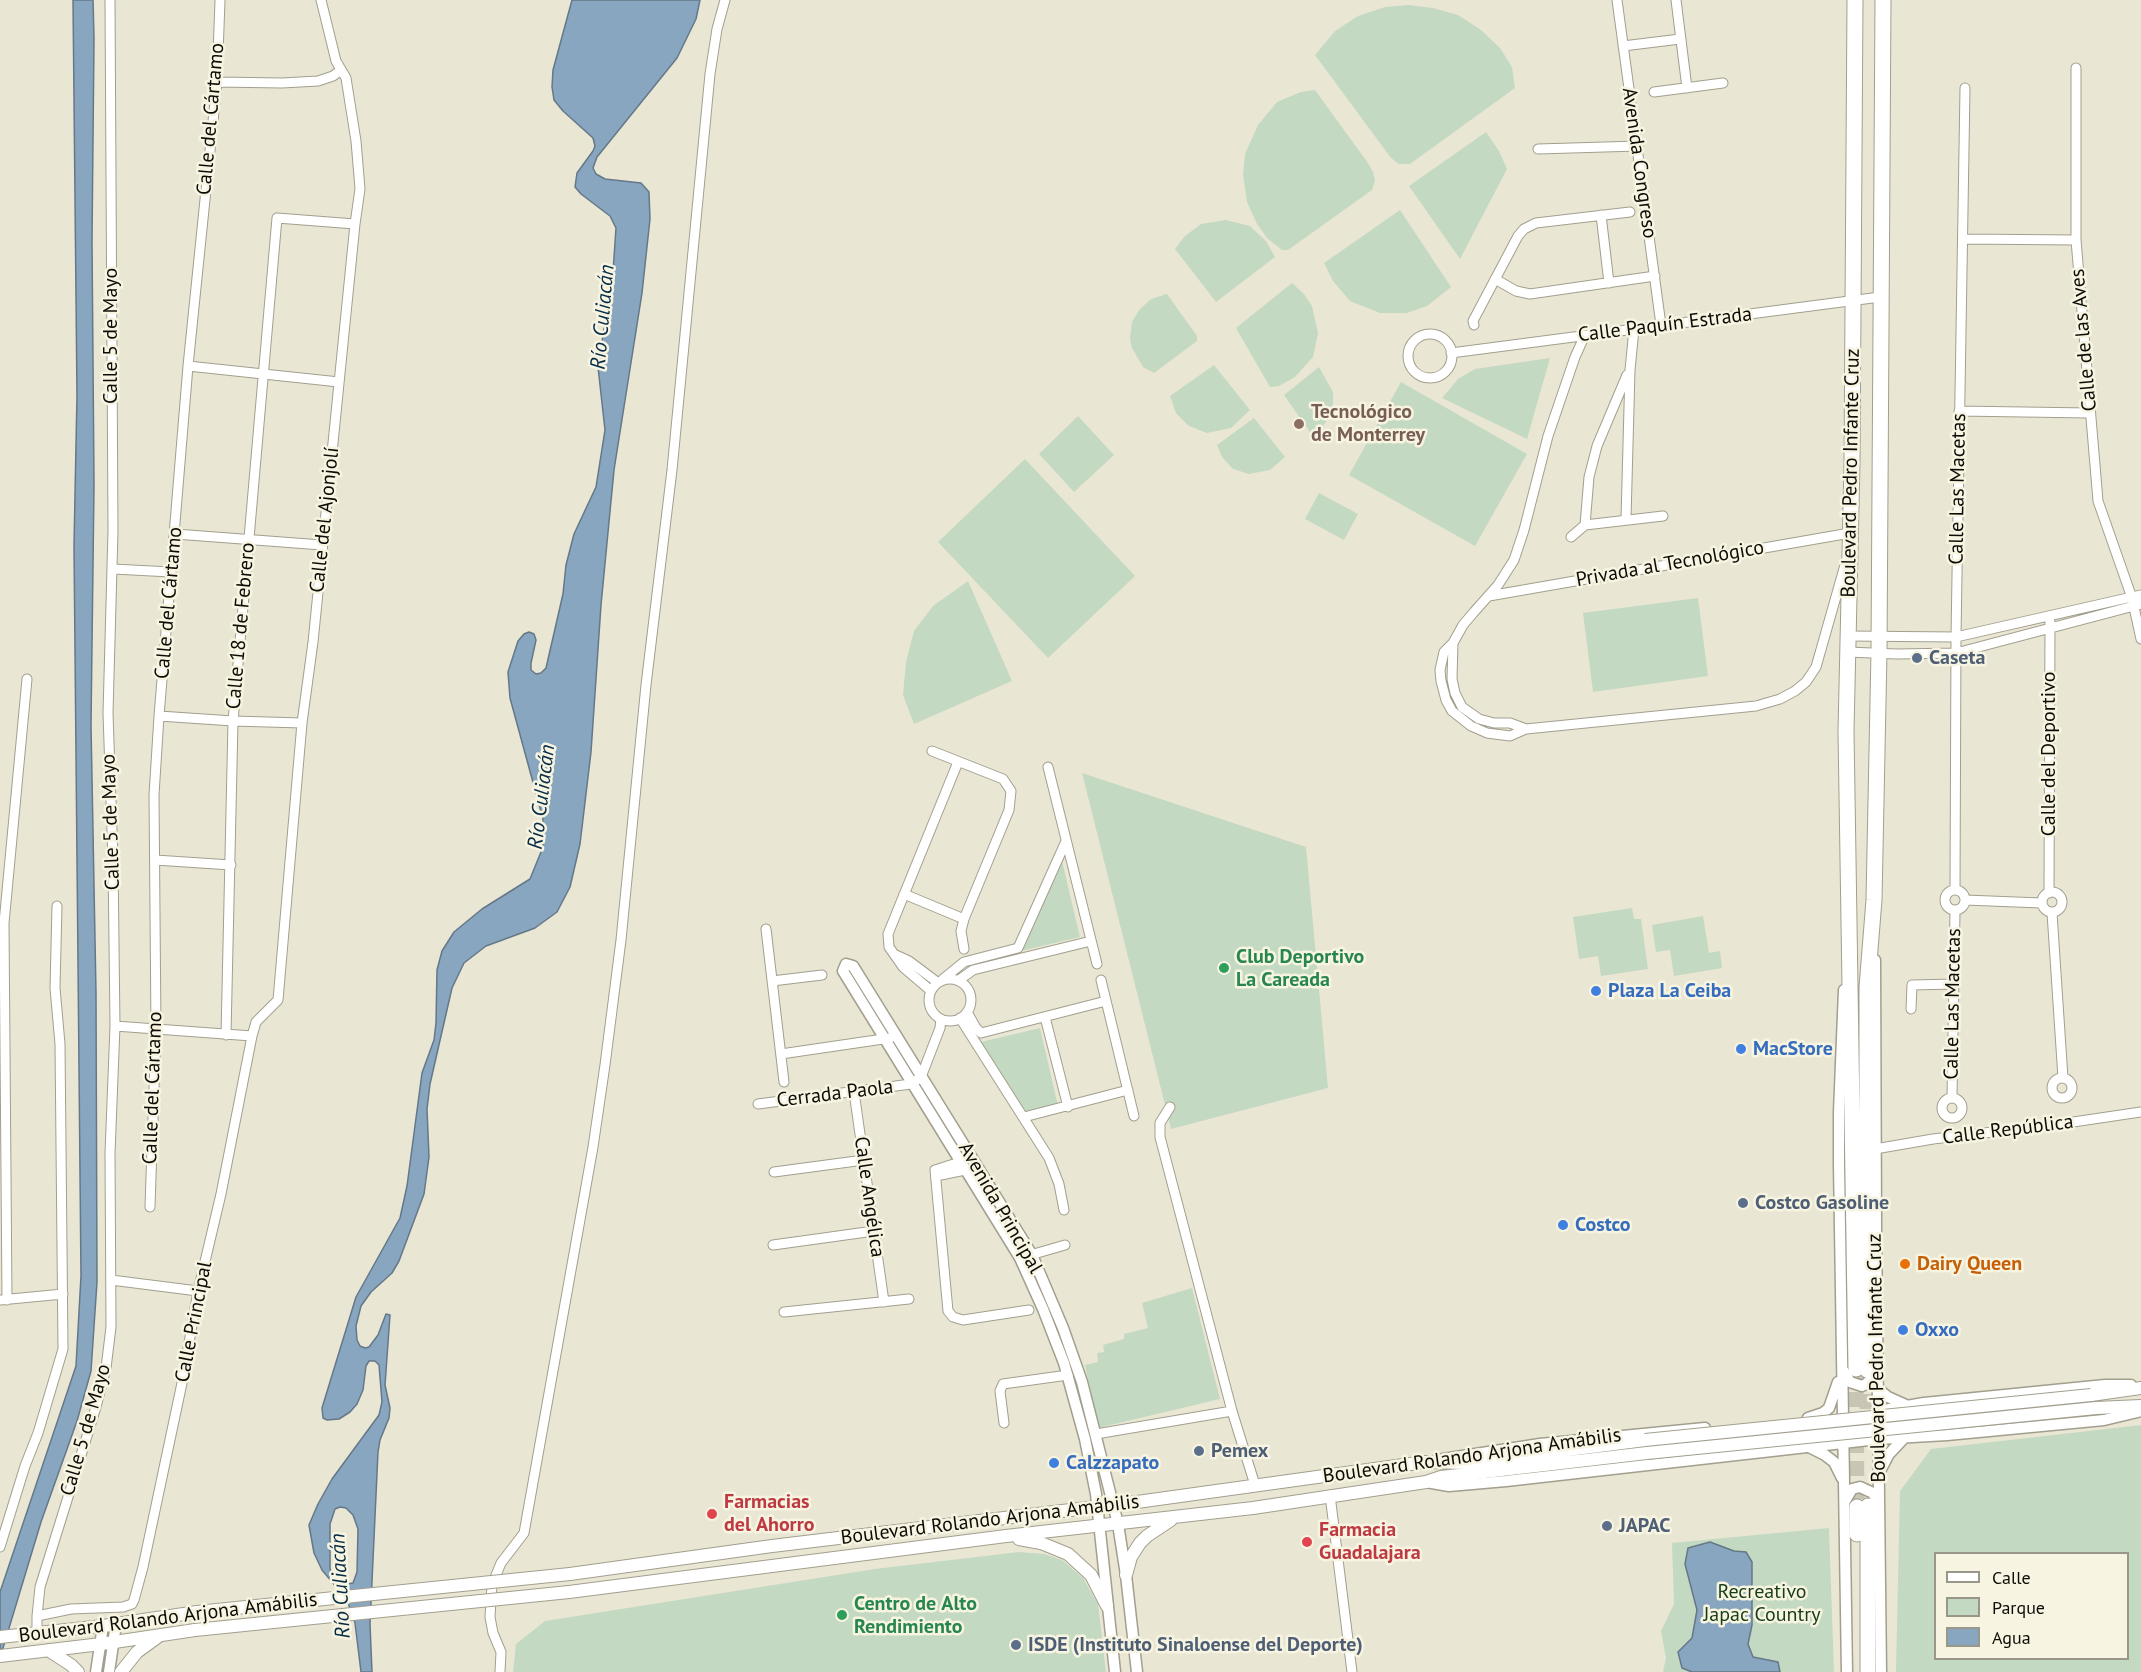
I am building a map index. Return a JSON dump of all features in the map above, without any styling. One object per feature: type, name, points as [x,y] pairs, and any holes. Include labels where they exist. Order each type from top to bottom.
[{"type":"highway","name":"Boulevard Pedro Infante Cruz","points":[[1855,0],[1846,796],[1857,1370]]},
{"type":"highway","name":"Boulevard Pedro Infante Cruz","points":[[1857,1370],[1867,987],[1874,900],[1879,652],[1883,0]]},
{"type":"highway","name":"Boulevard Pedro Infante Cruz","points":[[1858,1672],[1862,1505]]},
{"type":"highway","name":"Boulevard Pedro Infante Cruz","points":[[1862,1505],[1868,1672]]},
{"type":"main road","points":[[1646,1446],[2091,1395],[2141,1387]]},
{"type":"main road","points":[[1646,1446],[2141,1406]]},
{"type":"main road","name":"Boulevard Rolando Arjona Amábilis","points":[[1467,1469],[1646,1446]]},
{"type":"main road","name":"Boulevard Rolando Arjona Amábilis","points":[[0,1637],[103,1626],[197,1612],[570,1574],[772,1546],[1098,1507],[1425,1462]]},
{"type":"main road","points":[[1425,1462],[1467,1469]]},
{"type":"main road","points":[[1426,1482],[1467,1469]]},
{"type":"main road","name":"Boulevard Rolando Arjona Amábilis","points":[[6,1656],[195,1630],[569,1592],[1006,1536],[1253,1508],[1426,1482]]},
{"type":"main road","points":[[1126,1575],[1131,1557],[1140,1543],[1176,1517]]},
{"type":"main road","points":[[1006,1536],[1041,1543],[1068,1554],[1091,1575],[1107,1606]]},
{"type":"main road","points":[[121,1672],[137,1652],[161,1634]]},
{"type":"main road","points":[[48,1650],[78,1672]]},
{"type":"street","name":"Calle 5 de Mayo","points":[[37,1633],[36,1616],[40,1587],[104,1378],[111,1327],[110,1153],[116,1026],[108,712],[113,568],[110,0]]},
{"type":"street","name":"Calle del Cártamo","points":[[150,1207],[156,1030],[154,795],[188,366],[217,82],[220,0]]},
{"type":"street","name":"Calle del Ajonjolí","points":[[252,1036],[256,1022],[278,1000],[302,723],[313,642],[360,189],[356,141],[346,78],[336,61],[321,0]]},
{"type":"street","points":[[500,1672],[501,1652],[493,1633],[490,1617],[492,1585],[501,1563],[524,1533],[593,1148],[608,1044],[621,940],[646,685],[672,470],[710,74],[717,29],[725,0]]},
{"type":"street","name":"Avenida Congreso","points":[[1617,0],[1661,325]]},
{"type":"street","points":[[1676,0],[1687,88]]},
{"type":"street","points":[[1623,46],[1680,39]]},
{"type":"street","name":"Calle de las Aves","points":[[2076,68],[2076,240],[2098,501],[2137,601],[2141,639]]},
{"type":"street","points":[[217,82],[318,81],[333,76],[341,70]]},
{"type":"street","points":[[1654,92],[1723,83]]},
{"type":"street","name":"Calle Las Macetas","points":[[1955,890],[1956,637],[1965,88]]},
{"type":"street","points":[[1538,149],[1638,146]]},
{"type":"street","points":[[1474,325],[1473,321],[1524,229],[1536,223],[1630,212]]},
{"type":"street","points":[[1601,215],[1609,282]]},
{"type":"street","name":"Calle 18 de Febrero","points":[[226,1035],[233,721],[277,218],[355,224]]},
{"type":"street","points":[[1964,239],[2076,240]]},
{"type":"street","points":[[1495,279],[1516,291],[1530,294],[1655,276]]},
{"type":"street","name":"Calle Paquín Estrada","points":[[1451,353],[1880,297]]},
{"type":"street","points":[[1626,519],[1630,370],[1634,329]]},
{"type":"street","points":[[1428,334],[1443,338],[1448,343],[1451,353],[1450,364],[1446,371],[1432,377],[1418,374],[1409,362],[1408,355],[1414,341],[1428,334]]},
{"type":"street","points":[[1585,335],[1572,365],[1548,436],[1519,547],[1507,572],[1489,596],[1462,625],[1453,644],[1452,679],[1455,693],[1462,707],[1479,719],[1494,723],[1510,723],[1526,729],[1756,706],[1780,699],[1795,692],[1806,682],[1816,667],[1823,649],[1850,538]]},
{"type":"street","points":[[188,366],[339,382]]},
{"type":"street","points":[[1585,525],[1589,477],[1597,446],[1630,370]]},
{"type":"street","points":[[1959,411],[2089,412]]},
{"type":"street","points":[[1571,537],[1585,525],[1663,516]]},
{"type":"street","points":[[175,534],[322,545]]},
{"type":"street","name":"Privada al Tecnológico","points":[[1489,596],[1850,538]]},
{"type":"street","points":[[113,568],[171,572]]},
{"type":"street","points":[[1847,644],[1879,636],[1956,637],[2049,615],[2137,601]]},
{"type":"street","points":[[1847,644],[1879,652],[1956,652],[2137,601]]},
{"type":"street","name":"Calle del Deportivo","points":[[2049,615],[2049,892]]},
{"type":"street","points":[[27,679],[2,922],[4,1300],[63,1294]]},
{"type":"street","points":[[159,716],[302,723]]},
{"type":"street","points":[[932,751],[1003,779],[1011,791],[1009,810],[964,919],[961,931],[964,949]]},
{"type":"street","points":[[930,990],[903,967],[889,946],[888,934],[958,762]]},
{"type":"street","points":[[1048,767],[1097,964]]},
{"type":"street","points":[[894,954],[940,981],[959,980],[973,970],[1019,953],[1066,841]]},
{"type":"street","points":[[155,860],[231,865]]},
{"type":"street","points":[[1955,890],[1962,893],[1965,900],[1963,906],[1955,911],[1949,909],[1944,900],[1947,894],[1955,890]]},
{"type":"street","points":[[2049,892],[2055,893],[2061,900],[2060,909],[2052,913],[2043,908],[2042,903],[2044,896],[2049,892]]},
{"type":"street","points":[[904,894],[964,919]]},
{"type":"street","name":"Boulevard Pedro Infante Cruz","points":[[1874,900],[1875,1149],[1857,1370],[1843,1415],[1844,1482],[1862,1505],[1881,1672]]},
{"type":"street","points":[[1965,900],[2042,903]]},
{"type":"street","points":[[0,1546],[63,1349],[60,1044],[55,988],[57,906]]},
{"type":"street","name":"Calle Las Macetas","points":[[1952,1098],[1955,911]]},
{"type":"street","points":[[2052,913],[2062,1078]]},
{"type":"street","points":[[766,929],[784,1082]]},
{"type":"street","points":[[959,980],[969,990],[970,1005],[964,1015],[948,1021],[941,1019],[931,1009],[930,990],[958,965],[969,960],[1091,942]]},
{"type":"street","name":"Avenida Principal","points":[[849,971],[890,1038],[911,1084],[1020,1258],[1043,1309],[1068,1375],[1085,1439],[1098,1507],[1115,1672]]},
{"type":"street","points":[[772,981],[822,975]]},
{"type":"street","points":[[1101,980],[1134,1116]]},
{"type":"street","points":[[1911,1009],[1912,985],[1954,984]]},
{"type":"street","points":[[977,1036],[1106,1001]]},
{"type":"street","points":[[964,1015],[1049,1158],[1059,1184],[1064,1210]]},
{"type":"street","points":[[1045,1017],[1068,1107]]},
{"type":"street","points":[[911,1084],[921,1077],[940,1028],[941,1019]]},
{"type":"street","points":[[116,1026],[252,1036]]},
{"type":"street","name":"Calle Principal","points":[[36,1616],[71,1609],[128,1605],[134,1600],[182,1383],[198,1291],[221,1194],[252,1036]]},
{"type":"street","points":[[781,1054],[890,1038]]},
{"type":"street","name":"Avenida Principal","points":[[890,1038],[921,1077],[1032,1255],[1071,1351],[1096,1434],[1118,1524],[1137,1672]]},
{"type":"street","name":"Cerrada Paola","points":[[758,1104],[911,1084]]},
{"type":"street","points":[[1024,1118],[1128,1090]]},
{"type":"street","name":"Calle Angélica","points":[[854,1092],[884,1302]]},
{"type":"street","points":[[1170,1107],[1160,1123],[1160,1137],[1232,1411],[1256,1485]]},
{"type":"street","name":"Calle República","points":[[1875,1149],[2141,1112]]},
{"type":"street","points":[[774,1172],[864,1160]]},
{"type":"street","points":[[962,1166],[937,1172],[947,1307],[950,1314],[963,1320],[1029,1310]]},
{"type":"street","points":[[773,1245],[874,1231]]},
{"type":"street","points":[[1020,1258],[1065,1245]]},
{"type":"street","points":[[111,1280],[198,1291]]},
{"type":"street","points":[[784,1312],[909,1299]]},
{"type":"street","points":[[1808,1418],[1823,1413],[1829,1408],[1857,1370]]},
{"type":"street","name":"Boulevard Pedro Infante Cruz","points":[[1847,1672],[1862,1505],[1879,1483],[1877,1388],[1857,1370]]},
{"type":"street","points":[[1004,1423],[1000,1391],[1003,1384],[1068,1375]]},
{"type":"street","name":"Boulevard Rolando Arjona Amábilis","points":[[1425,1462],[1540,1444],[1843,1415],[1908,1407],[1924,1402],[2082,1388],[2141,1387]]},
{"type":"street","points":[[1877,1388],[1888,1397],[1908,1407]]},
{"type":"street","points":[[1096,1434],[1232,1411]]},
{"type":"street","name":"Boulevard Rolando Arjona Amábilis","points":[[1426,1482],[1449,1486],[1878,1439],[2104,1420],[2141,1412]]},
{"type":"street","points":[[1879,1483],[1884,1462],[1905,1437]]},
{"type":"street","points":[[1809,1447],[1834,1462],[1844,1482]]},
{"type":"street","points":[[1330,1495],[1352,1672]]},
{"type":"street","points":[[96,1672],[116,1624]]},
{"type":"street","points":[[103,1626],[110,1672]]},
{"type":"green space","points":[[1409,5],[1433,8],[1458,15],[1481,30],[1500,48],[1512,67],[1515,88],[1410,164],[1399,164],[1391,158],[1315,55],[1335,31],[1358,16],[1385,7]]},
{"type":"green space","points":[[1315,90],[1368,163],[1375,181],[1372,190],[1288,250],[1282,250],[1267,238],[1257,224],[1247,202],[1243,175],[1245,154],[1258,125],[1277,102],[1301,92]]},
{"type":"green space","points":[[1486,132],[1499,151],[1507,169],[1460,259],[1409,186]]},
{"type":"green space","points":[[1400,210],[1451,287],[1427,306],[1407,313],[1380,313],[1350,301],[1333,281],[1324,263]]},
{"type":"green space","points":[[1226,220],[1250,226],[1266,241],[1275,257],[1216,302],[1175,249],[1184,237],[1201,224]]},
{"type":"green space","points":[[1292,283],[1304,294],[1312,306],[1318,333],[1313,357],[1295,377],[1279,386],[1270,387],[1236,328]]},
{"type":"green space","points":[[1167,294],[1197,336],[1197,341],[1154,373],[1143,367],[1132,348],[1130,339],[1132,322],[1139,310],[1151,299]]},
{"type":"green space","points":[[1550,358],[1527,439],[1442,398],[1458,379],[1475,369]]},
{"type":"green space","points":[[1214,365],[1250,410],[1231,428],[1207,433],[1189,426],[1176,413],[1170,396]]},
{"type":"green space","points":[[1319,367],[1333,392],[1333,408],[1324,425],[1312,435],[1284,395]]},
{"type":"green space","points":[[1401,382],[1527,454],[1475,546],[1349,475]]},
{"type":"green space","points":[[1078,416],[1114,455],[1074,492],[1039,454]]},
{"type":"green space","points":[[1254,418],[1285,457],[1270,470],[1249,474],[1233,469],[1222,457],[1217,445]]},
{"type":"green space","points":[[1025,459],[1135,576],[1048,658],[938,542]]},
{"type":"green space","points":[[1319,493],[1358,514],[1344,540],[1305,519]]},
{"type":"green space","points":[[968,581],[1012,681],[914,724],[903,695],[906,662],[914,631],[933,606]]},
{"type":"green space","points":[[1698,598],[1708,676],[1593,692],[1583,613]]},
{"type":"green space","name":"Club Deportivo La Careada","points":[[1082,773],[1306,847],[1328,1088],[1171,1129]]},
{"type":"green space","points":[[1062,861],[1080,937],[1021,951]]},
{"type":"green space","points":[[1632,908],[1634,919],[1641,919],[1648,969],[1601,976],[1598,956],[1579,959],[1573,917]]},
{"type":"green space","points":[[1703,916],[1709,953],[1720,951],[1722,968],[1674,976],[1670,950],[1656,952],[1652,925]]},
{"type":"green space","points":[[1040,1028],[1058,1106],[1023,1116],[981,1042]]},
{"type":"green space","points":[[1192,1288],[1220,1399],[1098,1428],[1085,1365],[1098,1362],[1097,1353],[1104,1352],[1103,1345],[1124,1339],[1124,1334],[1148,1328],[1142,1303]]},
{"type":"green space","points":[[2141,1425],[2141,1672],[1896,1672],[1900,1491],[1931,1449]]},
{"type":"green space","name":"Recreativo Japac Country","points":[[1829,1528],[1834,1672],[1663,1672],[1666,1658],[1661,1631],[1674,1604],[1672,1543]]},
{"type":"green space","name":"Centro de Alto Rendimiento","points":[[1019,1552],[1044,1554],[1062,1560],[1083,1578],[1098,1604],[1106,1672],[513,1672],[516,1644],[545,1621],[875,1569]]},
{"type":"water","points":[[73,0],[93,0],[94,38],[92,241],[94,484],[91,725],[96,993],[97,1282],[91,1371],[77,1421],[41,1522],[0,1658],[0,1592],[76,1366],[81,1276],[74,546],[77,395]]},
{"type":"water","name":"Río Culiacán","points":[[572,0],[700,0],[696,19],[677,58],[597,157],[593,168],[596,174],[605,179],[641,183],[649,192],[650,219],[642,293],[614,470],[601,605],[591,752],[580,844],[570,887],[557,912],[535,928],[486,946],[464,963],[452,988],[430,1084],[427,1109],[429,1157],[424,1194],[399,1261],[392,1273],[371,1292],[361,1306],[356,1326],[360,1346],[369,1347],[378,1335],[386,1314],[390,1315],[385,1385],[390,1408],[378,1452],[370,1624],[372,1672],[361,1672],[355,1623],[347,1600],[322,1570],[314,1553],[309,1525],[332,1479],[379,1415],[382,1402],[379,1365],[375,1361],[369,1361],[366,1366],[363,1390],[357,1404],[350,1412],[339,1419],[327,1420],[323,1418],[322,1408],[356,1297],[400,1218],[407,1186],[422,1073],[434,1040],[437,970],[442,951],[454,932],[482,909],[530,879],[543,847],[543,819],[510,698],[508,672],[518,641],[529,632],[534,634],[536,640],[531,670],[536,674],[546,668],[563,594],[566,565],[574,534],[596,487],[605,430],[598,367],[613,272],[616,228],[610,216],[575,187],[577,173],[595,146],[593,138],[554,100],[553,70]],"holes":[[[346,1508],[353,1515],[358,1529],[357,1572],[353,1583],[345,1584],[338,1583],[332,1578],[330,1524],[335,1509]]]},
{"type":"water","points":[[1710,1542],[1734,1551],[1746,1552],[1752,1562],[1752,1625],[1748,1644],[1753,1657],[1778,1662],[1780,1672],[1692,1672],[1682,1668],[1678,1652],[1692,1638],[1697,1610],[1685,1564],[1688,1548]]},
{"type":"tunnel","points":[[1856,1369],[1857,1507]]},
{"type":"tunnel","points":[[1867,1371],[1867,1431]]},
{"type":"place","name":"Tecnológico de Monterrey","points":[[1299,424]]},
{"type":"place","name":"Caseta","points":[[1917,658]]},
{"type":"place","name":"Club Deportivo La Careada","points":[[1224,968]]},
{"type":"place","name":"Plaza La Ceiba","points":[[1596,991]]},
{"type":"place","name":"MacStore","points":[[1741,1049]]},
{"type":"place","name":"Costco Gasoline","points":[[1743,1203]]},
{"type":"place","name":"Costco","points":[[1563,1225]]},
{"type":"place","name":"Dairy Queen","points":[[1905,1264]]},
{"type":"place","name":"Oxxo","points":[[1903,1330]]},
{"type":"place","name":"Pemex","points":[[1199,1451]]},
{"type":"place","name":"Calzzapato","points":[[1054,1463]]},
{"type":"place","name":"Farmacias del Ahorro","points":[[712,1514]]},
{"type":"place","name":"JAPAC","points":[[1607,1526]]},
{"type":"place","name":"Farmacia Guadalajara","points":[[1307,1542]]},
{"type":"place","name":"Centro de Alto Rendimiento","points":[[842,1615]]},
{"type":"place","name":"ISDE (Instituto Sinaloense del Deporte)","points":[[1016,1645]]}]
